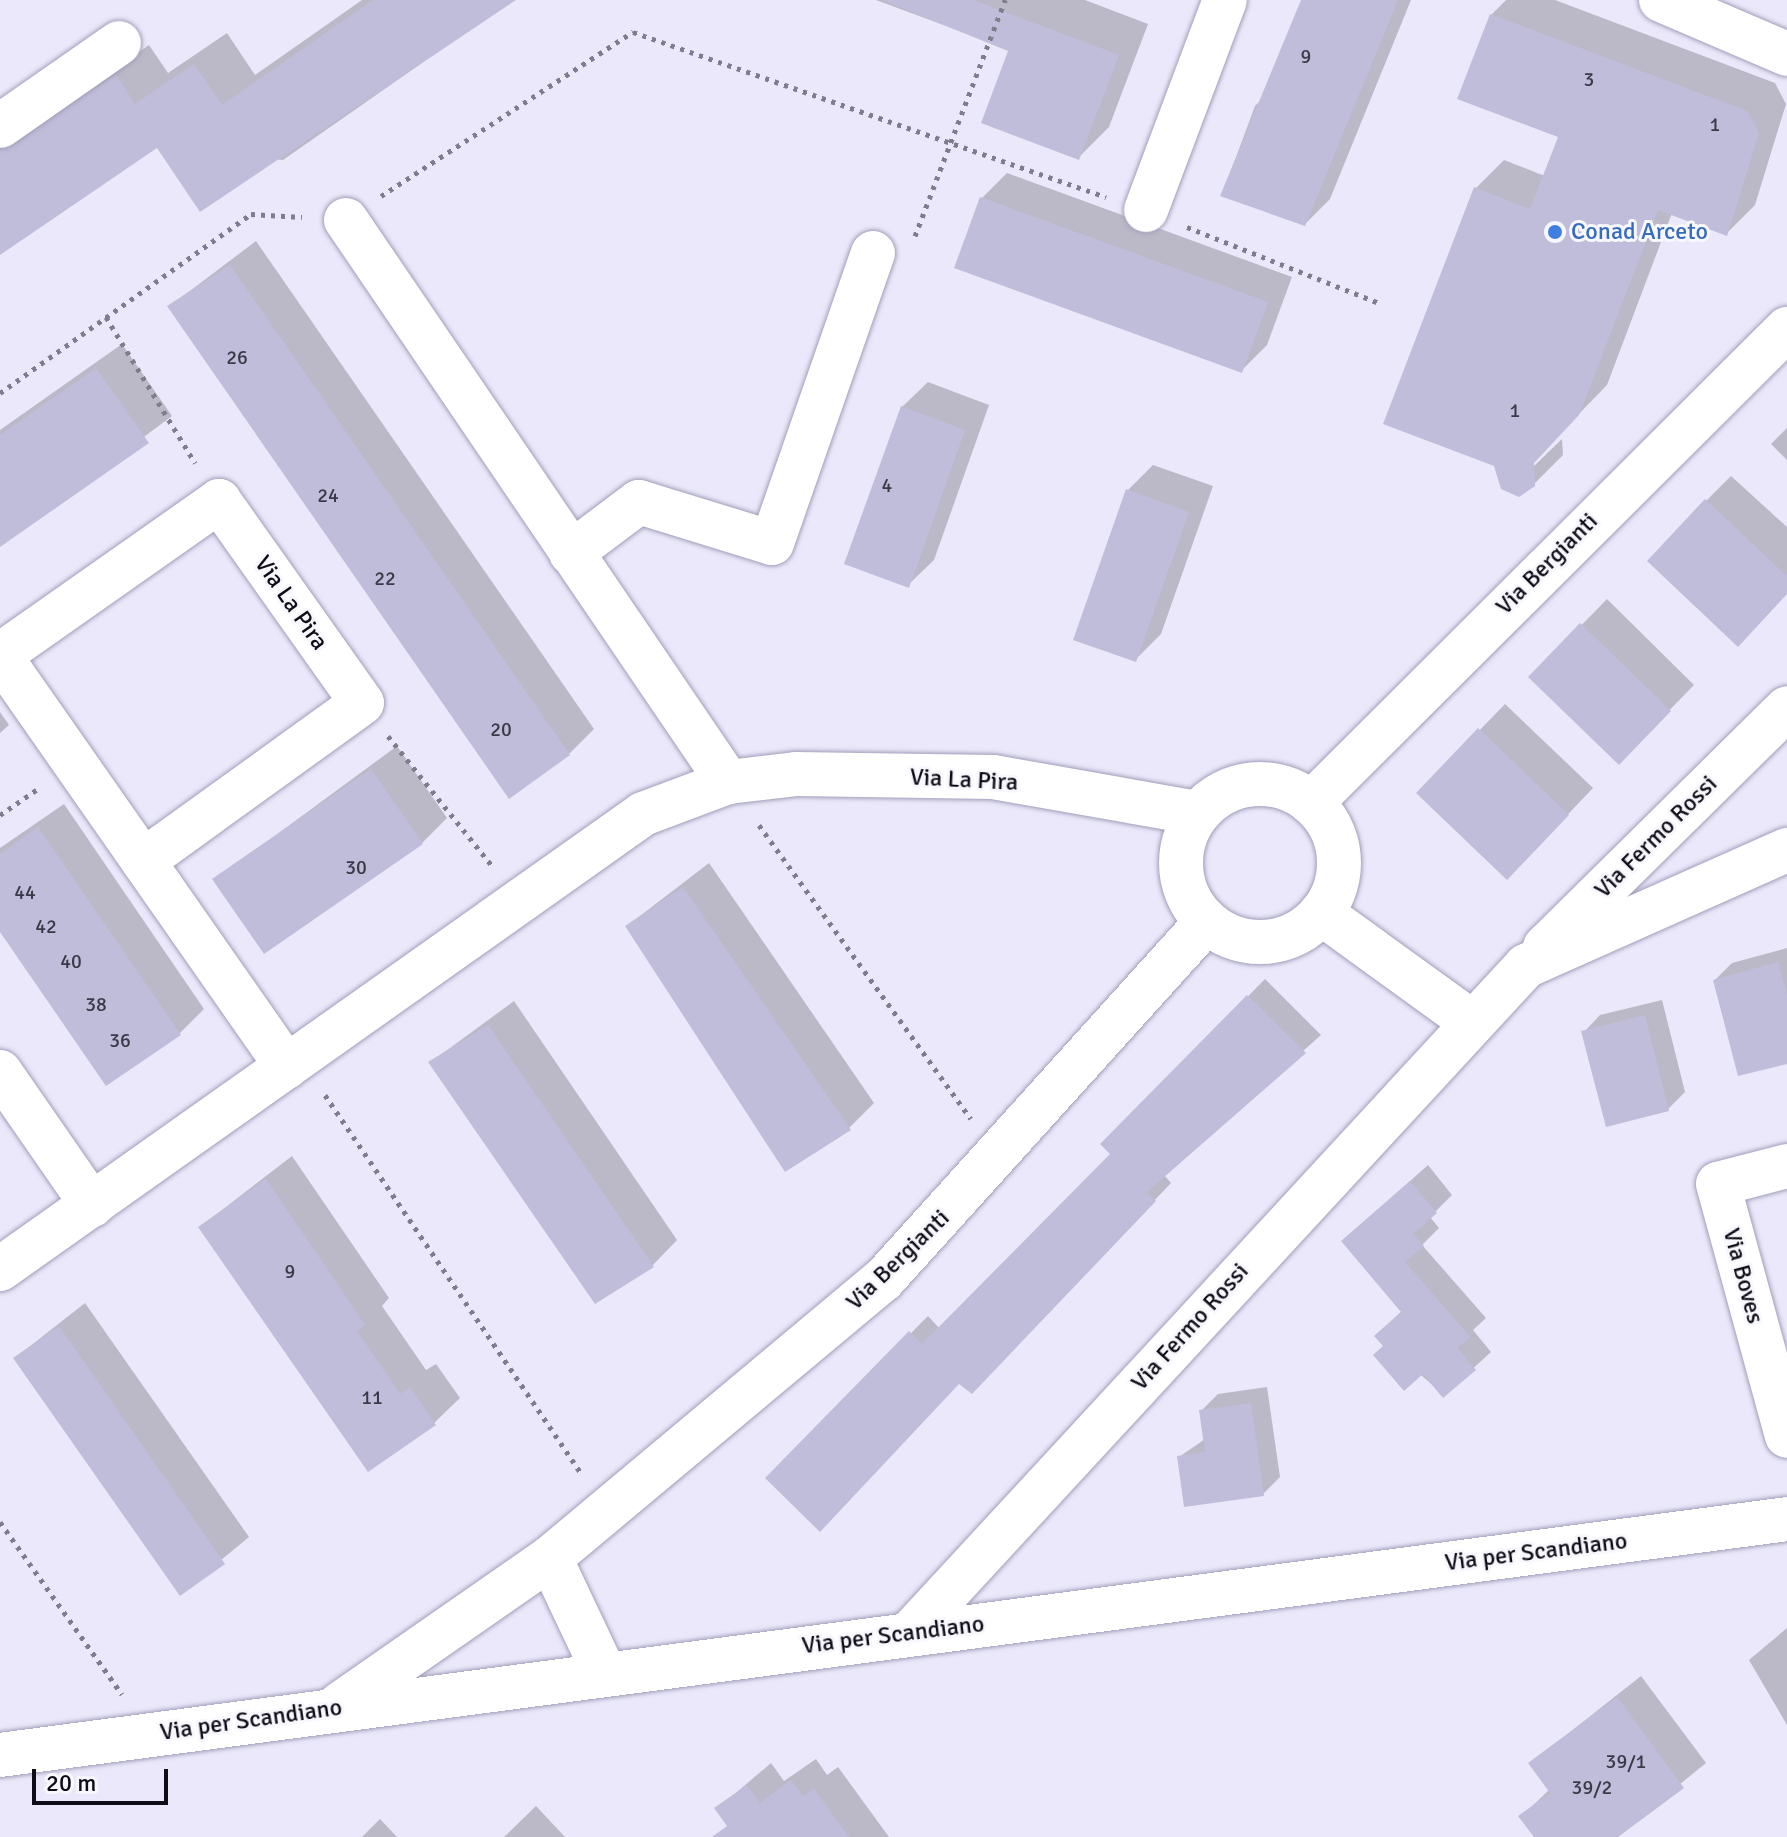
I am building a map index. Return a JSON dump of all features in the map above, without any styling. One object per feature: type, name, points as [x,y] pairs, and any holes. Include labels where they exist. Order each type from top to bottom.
[{"type":"street","points":[[1146,210],[1225,0]]},
{"type":"street","points":[[1661,0],[1787,54]]},
{"type":"street","points":[[0,126],[119,43]]},
{"type":"street","points":[[346,220],[728,782]]},
{"type":"street","points":[[571,553],[639,502],[772,543],[873,253]]},
{"type":"street","name":"Via Bergianti","points":[[1311,803],[1787,329]]},
{"type":"street","points":[[219,501],[0,655],[143,861],[293,1062]]},
{"type":"street","name":"Via La Pira","points":[[219,501],[362,703]]},
{"type":"street","points":[[143,861],[362,703]]},
{"type":"street","name":"Via Fermo Rossi","points":[[910,1633],[1470,1021],[1787,708]]},
{"type":"street","name":"Via La Pira","points":[[0,1269],[643,814],[728,782],[796,774],[993,777],[1198,813]]},
{"type":"street","points":[[1265,784],[1311,803],[1327,821],[1339,868],[1321,913],[1302,930],[1253,942],[1207,922],[1183,882],[1183,846],[1198,813],[1217,796],[1265,784]]},
{"type":"street","name":"Via Fermo Rossi","points":[[1526,966],[1787,850]]},
{"type":"street","points":[[1321,913],[1470,1021]]},
{"type":"street","name":"Via Bergianti","points":[[335,1708],[550,1558],[883,1280],[999,1157],[1207,922]]},
{"type":"street","points":[[0,1072],[92,1205]]},
{"type":"street","name":"Via Boves","points":[[1787,1166],[1718,1184],[1787,1436]]},
{"type":"street","name":"Via per Scandiano","points":[[0,1755],[604,1672],[1787,1519]]},
{"type":"street","points":[[550,1558],[604,1672]]},
{"type":"path","points":[[873,253],[917,234],[1005,0]]},
{"type":"path","points":[[0,393],[251,214],[346,220],[633,32],[950,146],[1146,210],[1381,304]]},
{"type":"path","points":[[106,317],[219,501]]},
{"type":"path","points":[[362,703],[520,901]]},
{"type":"path","points":[[728,782],[999,1157]]},
{"type":"path","points":[[293,1062],[606,1510]]},
{"type":"path","points":[[0,1522],[151,1734]]},
{"type":"building","points":[[373,0],[516,0],[200,212],[157,148],[0,255],[0,151],[116,75],[135,104],[194,64],[222,105]]},
{"type":"building","points":[[882,0],[973,0],[1119,55],[1079,160],[981,123],[1008,51]]},
{"type":"building","points":[[1301,0],[1398,0],[1305,226],[1220,196]]},
{"type":"building","points":[[1490,14],[1747,111],[1759,133],[1727,236],[1658,210],[1579,415],[1534,463],[1535,486],[1519,497],[1501,489],[1494,466],[1383,424],[1474,187],[1530,209],[1558,137],[1457,99]]},
{"type":"building","points":[[980,197],[1268,302],[1242,373],[954,268]]},
{"type":"building","points":[[230,265],[570,755],[509,799],[167,306]]},
{"type":"building","points":[[96,368],[149,443],[0,547],[0,435]]},
{"type":"building","points":[[901,406],[965,430],[909,588],[844,564]]},
{"type":"building","points":[[1126,489],[1189,512],[1136,662],[1073,640]]},
{"type":"building","points":[[1705,499],[1787,576],[1787,594],[1738,647],[1647,561]]},
{"type":"building","points":[[1580,623],[1671,711],[1619,765],[1528,677]]},
{"type":"building","points":[[1478,728],[1569,815],[1507,880],[1416,793]]},
{"type":"building","points":[[371,769],[423,844],[264,954],[212,879]]},
{"type":"building","points":[[38,827],[181,1035],[106,1086],[0,932],[0,854]]},
{"type":"building","points":[[683,887],[851,1130],[785,1172],[625,926]]},
{"type":"building","points":[[1778,962],[1787,995],[1787,1064],[1738,1076],[1713,980]]},
{"type":"building","points":[[1247,995],[1306,1053],[1147,1192],[1156,1201],[972,1394],[959,1384],[820,1532],[765,1478],[909,1331],[922,1344],[1110,1154],[1100,1144]]},
{"type":"building","points":[[1645,1015],[1669,1111],[1606,1127],[1581,1031]]},
{"type":"building","points":[[488,1025],[654,1267],[595,1304],[428,1062]]},
{"type":"building","points":[[266,1179],[365,1325],[357,1331],[400,1394],[410,1387],[436,1425],[368,1472],[198,1227]]},
{"type":"building","points":[[1410,1181],[1437,1213],[1413,1234],[1424,1246],[1405,1262],[1470,1337],[1457,1348],[1476,1370],[1443,1398],[1423,1374],[1404,1391],[1373,1355],[1383,1346],[1374,1336],[1401,1312],[1341,1241]]},
{"type":"building","points":[[59,1326],[225,1564],[180,1596],[13,1358]]},
{"type":"building","points":[[1251,1403],[1264,1496],[1184,1507],[1177,1456],[1205,1452],[1199,1410]]},
{"type":"building","points":[[1617,1697],[1684,1788],[1618,1837],[1534,1837],[1518,1816],[1550,1793],[1528,1763]]},
{"type":"building","points":[[791,1780],[803,1796],[814,1789],[849,1837],[712,1837],[727,1826],[714,1808],[747,1785],[760,1803]]},
{"type":"place","name":"Conad Arceto","points":[[1555,232]]}]
